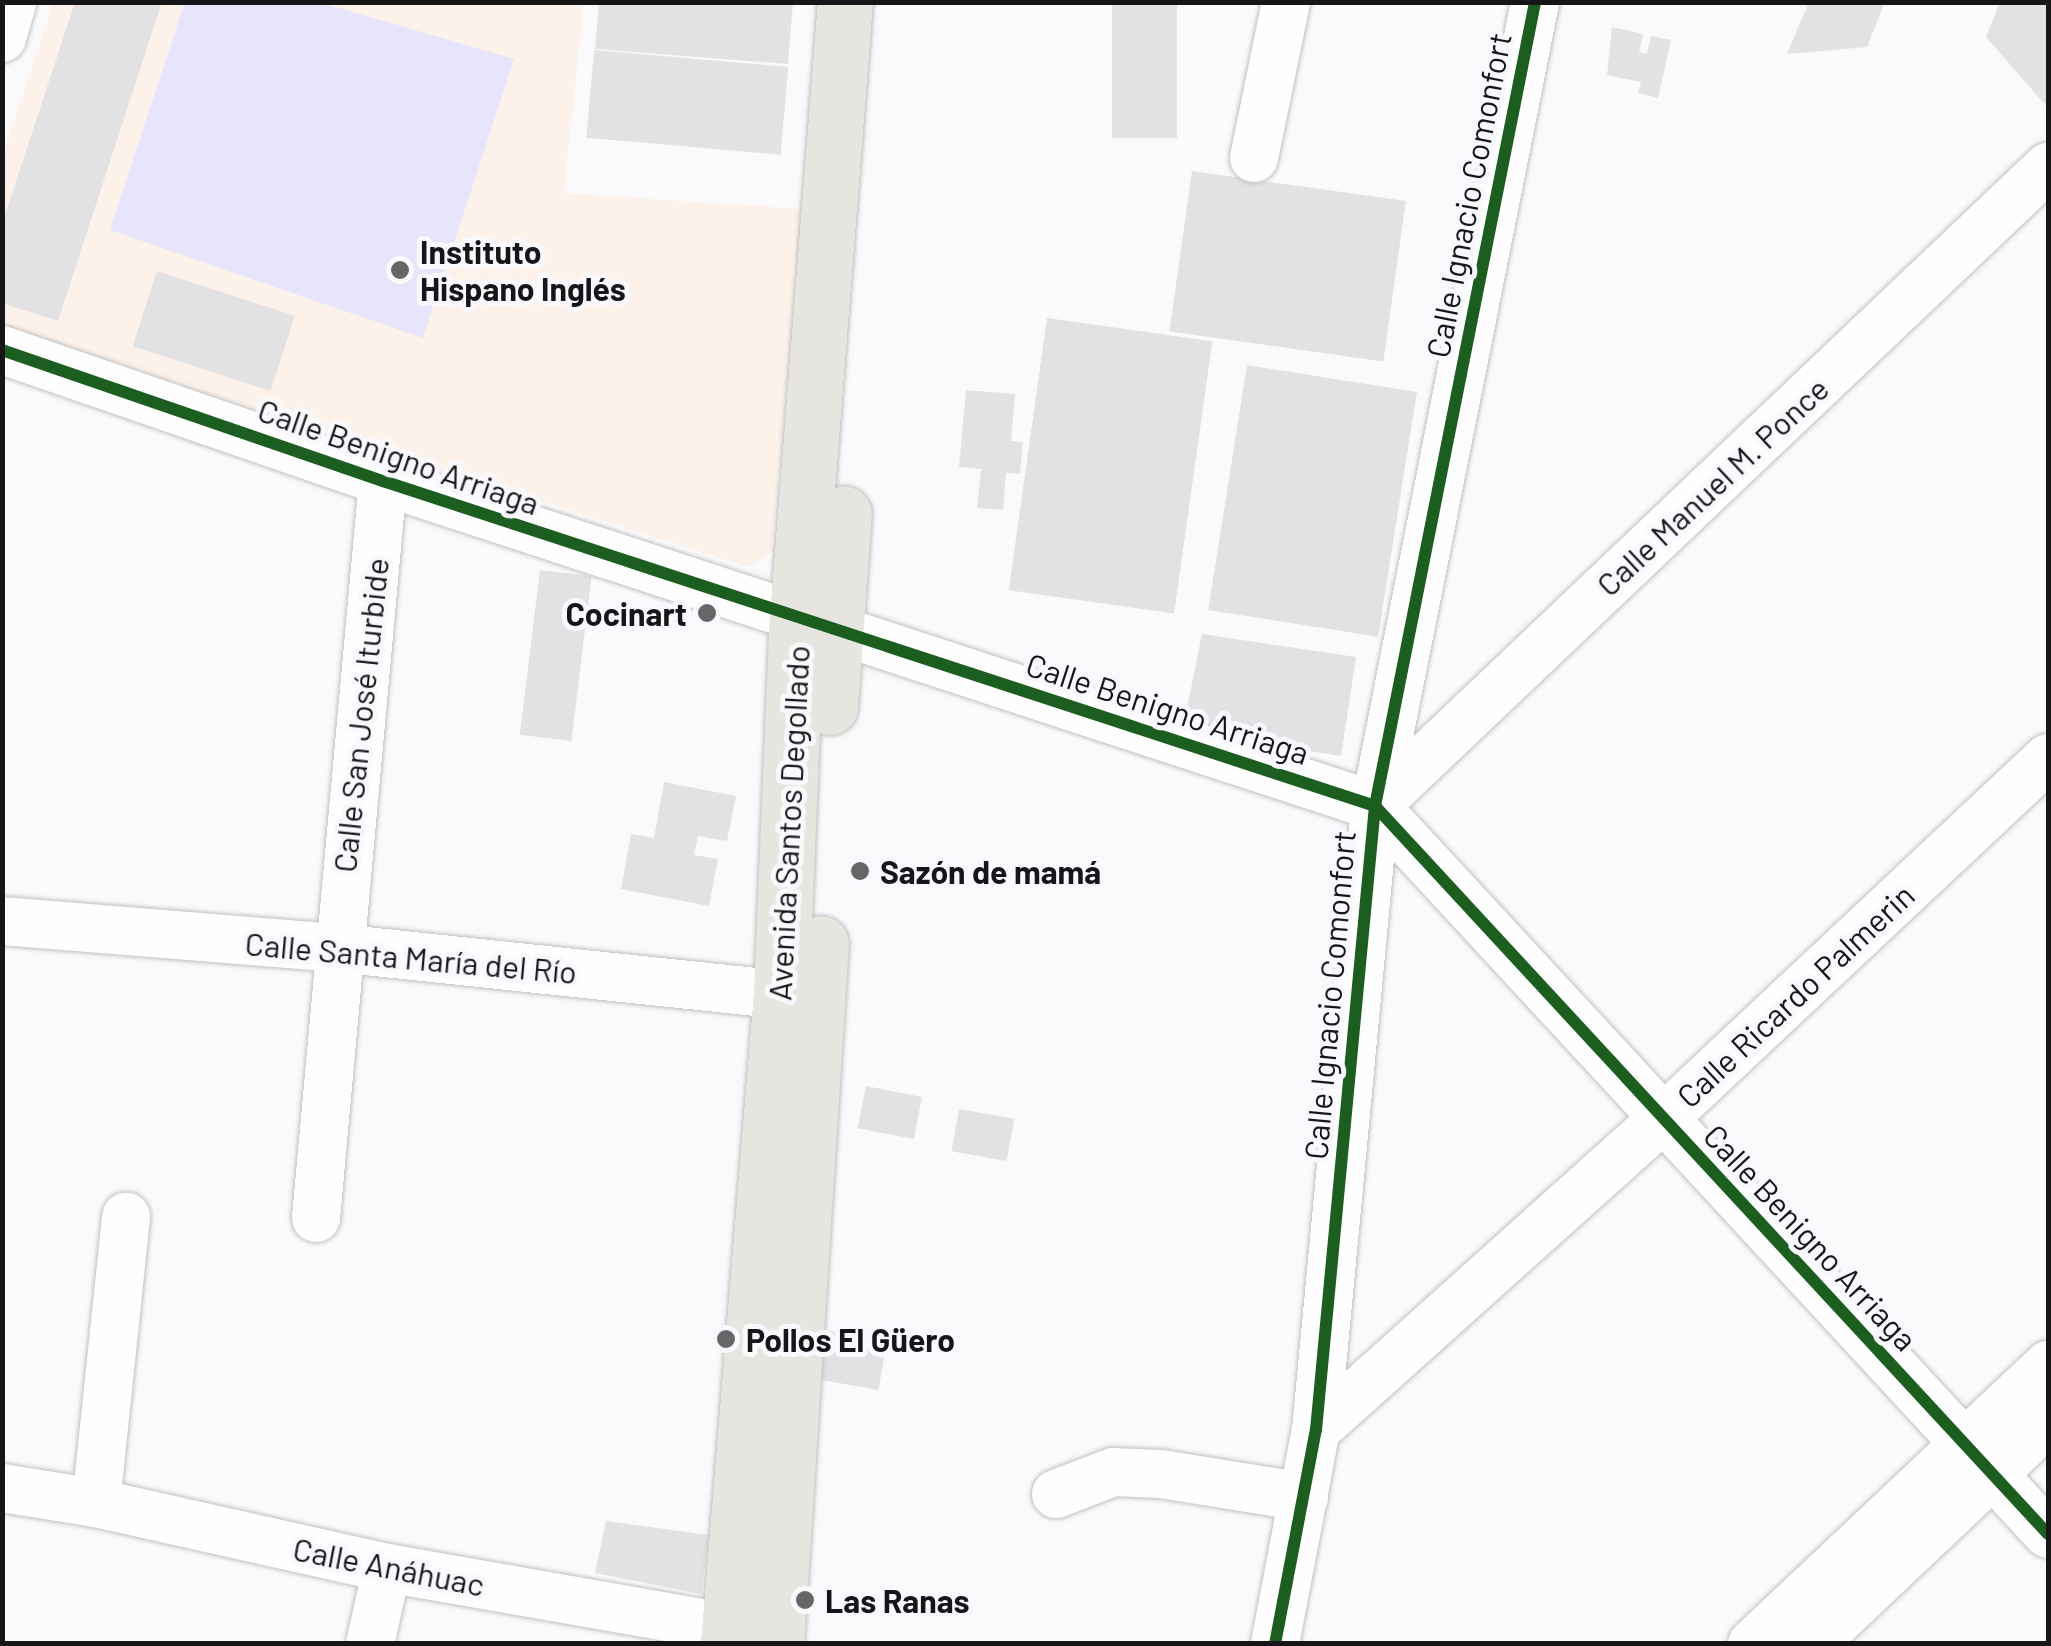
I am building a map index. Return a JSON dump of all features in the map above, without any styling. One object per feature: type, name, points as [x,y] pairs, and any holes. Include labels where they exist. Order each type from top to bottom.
[{"type":"main road","name":"Avenida Santos Degollado","points":[[752,1638],[800,996],[845,2]]},
{"type":"main road","name":"Avenida Santos Degollado","points":[[816,622],[882,2]]},
{"type":"street","points":[[2,38],[12,2]]},
{"type":"street","points":[[1254,158],[1286,2]]},
{"type":"street","name":"Calle Ignacio Comonfort","points":[[1275,1644],[1316,1430],[1375,806],[1531,4]]},
{"type":"street","name":"Calle Manuel M. Ponce","points":[[1375,806],[2048,167]]},
{"type":"street","name":"Calle Benigno Arriaga","points":[[2,350],[383,481],[1375,806],[2048,1534]]},
{"type":"street","name":"Calle San José Iturbide","points":[[316,1218],[337,948],[383,481]]},
{"type":"street","name":"Calle Ricardo Palmerin","points":[[1316,1430],[1664,1118],[2048,758]]},
{"type":"street","name":"Calle Santa María del Río","points":[[2,921],[337,948],[800,996]]},
{"type":"street","points":[[96,1502],[126,1216]]},
{"type":"street","points":[[1812,1644],[1979,1459],[2048,1366]]},
{"type":"street","points":[[1752,1644],[1979,1459],[2048,1422]]},
{"type":"street","points":[[1056,1494],[1113,1472],[1161,1474],[1304,1497]]},
{"type":"street","name":"Calle Anáhuac","points":[[2,1488],[96,1502],[386,1568],[752,1638]]},
{"type":"street","points":[[370,1644],[386,1568]]},
{"type":"shaded area","points":[[185,2],[322,3],[514,59],[423,338],[110,230]]},
{"type":"shaded area","name":"Instituto Hispano Inglés","points":[[53,3],[584,3],[564,193],[802,209],[772,552],[748,567],[3,330],[3,154]]},
{"type":"building","points":[[75,2],[162,2],[58,321],[2,303],[2,224]]},
{"type":"building","points":[[599,2],[793,2],[788,64],[595,49]]},
{"type":"building","points":[[1112,2],[1177,2],[1177,138],[1112,138]]},
{"type":"building","points":[[1809,2],[1885,2],[1867,47],[1787,54]]},
{"type":"building","points":[[2000,2],[2048,2],[2048,108],[1986,37]]},
{"type":"building","points":[[1612,27],[1643,34],[1639,52],[1647,54],[1651,36],[1671,40],[1658,98],[1638,93],[1641,82],[1607,75]]},
{"type":"building","points":[[594,50],[788,67],[781,155],[586,138]]},
{"type":"building","points":[[1192,171],[1406,201],[1383,361],[1169,331]]},
{"type":"building","points":[[157,271],[295,316],[270,391],[133,346]]},
{"type":"building","points":[[1047,318],[1212,341],[1174,614],[1009,590]]},
{"type":"building","points":[[1247,365],[1417,392],[1378,637],[1208,610]]},
{"type":"building","points":[[966,390],[1015,394],[1011,441],[1023,442],[1020,474],[1006,473],[1003,510],[977,508],[981,469],[959,467]]},
{"type":"building","points":[[540,570],[592,576],[571,741],[520,735]]},
{"type":"building","points":[[1202,634],[1356,657],[1341,756],[1258,743],[1185,718]]},
{"type":"building","points":[[664,782],[736,796],[727,841],[698,836],[694,855],[718,859],[709,906],[621,889],[631,834],[654,838]]},
{"type":"building","points":[[866,1086],[922,1097],[914,1139],[858,1128]]},
{"type":"building","points":[[959,1109],[1014,1119],[1007,1161],[952,1151]]},
{"type":"building","points":[[826,1330],[887,1341],[878,1390],[817,1379]]},
{"type":"building","points":[[606,1521],[709,1535],[701,1594],[595,1573]]},
{"type":"cycle path","points":[[1275,1644],[1316,1430],[1375,806],[1535,2]]},
{"type":"cycle path","points":[[2,350],[383,481],[1375,806],[2048,1534]]},
{"type":"place","name":"Instituto Hispano Inglés","points":[[400,270]]},
{"type":"place","name":"Cocinart","points":[[707,613]]},
{"type":"place","name":"Sazón de mamá","points":[[860,871]]},
{"type":"place","name":"Pollos El Güero","points":[[726,1339]]},
{"type":"place","name":"Las Ranas","points":[[805,1600]]}]
